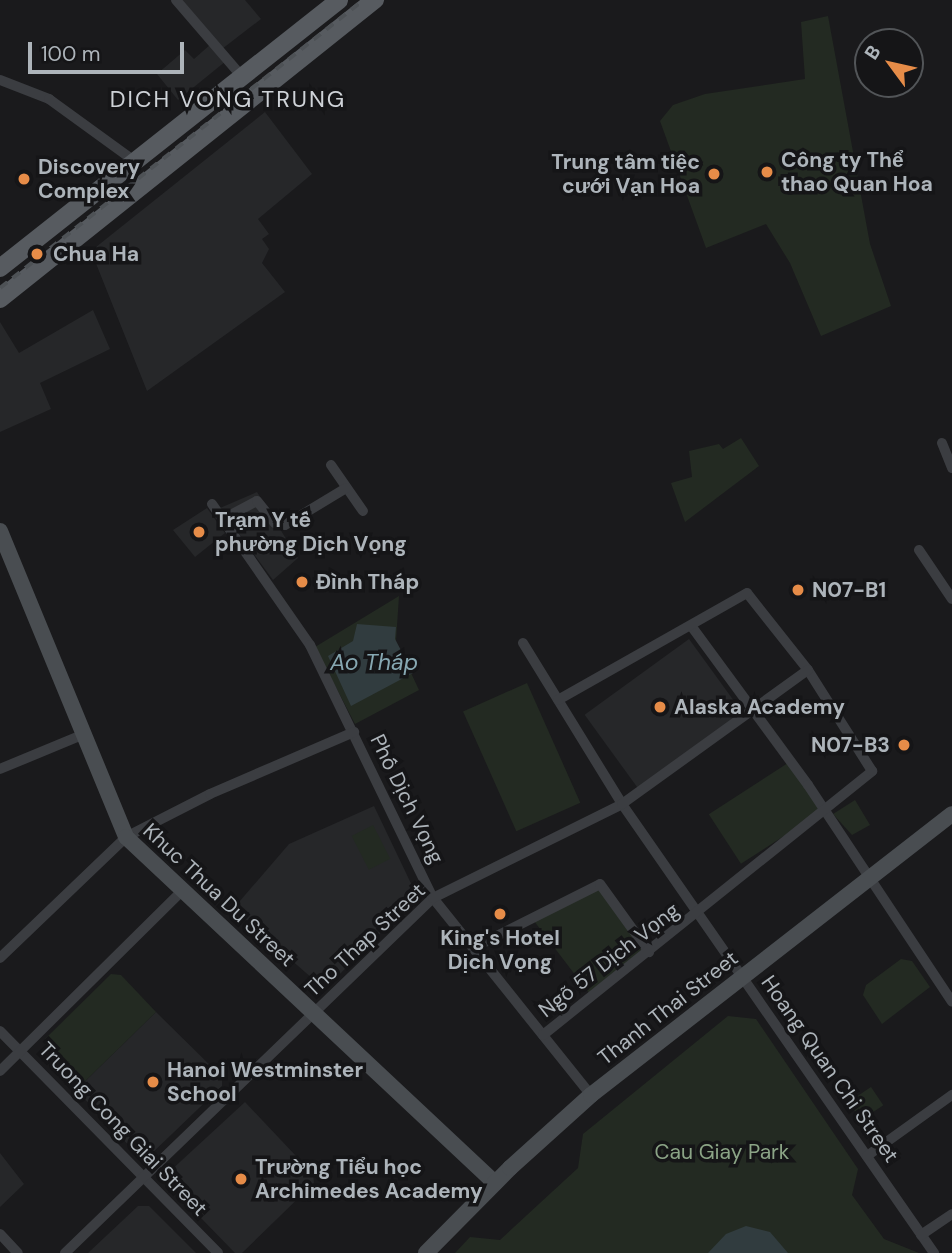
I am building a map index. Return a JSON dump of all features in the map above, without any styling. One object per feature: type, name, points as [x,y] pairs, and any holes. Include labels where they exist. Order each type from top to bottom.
[{"type":"main road","points":[[0,268],[137,163],[339,0]]},
{"type":"main road","points":[[0,299],[375,0]]},
{"type":"main road","points":[[280,47],[295,65]]},
{"type":"street","points":[[176,0],[243,78]]},
{"type":"street","points":[[0,80],[49,99],[137,163]]},
{"type":"street","points":[[942,443],[952,468]]},
{"type":"street","points":[[331,465],[363,511]]},
{"type":"street","points":[[223,519],[257,501],[275,523],[285,525],[346,488]]},
{"type":"street","name":"Phố Dịch Vọng","points":[[212,504],[292,613],[354,732],[433,898],[591,1096]]},
{"type":"street","name":"Khuc Thua Du Street","points":[[0,531],[126,837],[495,1183]]},
{"type":"street","points":[[919,550],[952,599]]},
{"type":"street","points":[[558,700],[692,627],[747,593],[808,670]]},
{"type":"street","points":[[692,627],[823,811],[952,1002]]},
{"type":"street","name":"Hoang Quan Chi Street","points":[[523,643],[622,804],[934,1253]]},
{"type":"street","name":"Tho Thap Street","points":[[65,1253],[433,898],[622,804],[754,712],[808,670]]},
{"type":"street","name":"Ngõ 57 Dịch Vọng","points":[[543,1035],[698,915],[872,771],[808,670]]},
{"type":"street","points":[[0,958],[126,837],[210,794],[354,732]]},
{"type":"street","points":[[0,769],[82,735]]},
{"type":"street","name":"Thanh Thai Street","points":[[426,1253],[495,1183],[591,1096],[952,814]]},
{"type":"street","points":[[473,948],[600,884],[649,952]]},
{"type":"street","points":[[0,1071],[183,890]]},
{"type":"street","name":"Truong Cong Giai Street","points":[[0,1031],[218,1253]]},
{"type":"street","points":[[867,1156],[952,1095]]},
{"type":"street","points":[[922,1236],[952,1214]]},
{"type":"street","points":[[0,1234],[18,1253]]},
{"type":"shaded area","points":[[175,0],[245,0],[261,19],[222,49]]},
{"type":"shaded area","points":[[211,44],[226,61],[178,100],[157,74],[185,50],[194,59]]},
{"type":"shaded area","points":[[265,112],[312,174],[258,219],[269,234],[262,239],[269,249],[262,263],[285,292],[147,391],[91,251]]},
{"type":"shaded area","points":[[93,310],[110,349],[40,383],[51,409],[0,432],[0,322],[19,353]]},
{"type":"shaded area","points":[[257,492],[298,558],[273,580],[220,508]]},
{"type":"shaded area","name":"Trạm Y tế phường Dịch Vọng","points":[[207,508],[225,533],[195,557],[173,530]]},
{"type":"shaded area","name":"Alaska Academy","points":[[689,639],[743,713],[639,789],[585,715]]},
{"type":"shaded area","points":[[374,806],[417,896],[329,985],[321,986],[233,909],[289,844]]},
{"type":"shaded area","name":"Hanoi Westminster School","points":[[156,1012],[222,1077],[222,1086],[148,1157],[139,1156],[76,1090]]},
{"type":"shaded area","name":"Trường Tiểu học Archimedes Academy","points":[[245,1102],[313,1174],[314,1183],[242,1253],[235,1253],[167,1183],[168,1173]]},
{"type":"shaded area","points":[[0,1153],[24,1184],[0,1207]]},
{"type":"shaded area","points":[[138,1206],[149,1206],[196,1253],[88,1253]]},
{"type":"green space","name":"Công ty Thể thao Quan Hoa","points":[[828,16],[870,244],[891,306],[821,336],[790,263],[766,224],[706,248],[660,121],[673,105],[705,94],[805,79],[801,22]]},
{"type":"green space","points":[[741,438],[759,466],[685,522],[671,483],[692,477],[689,451],[719,444],[723,449]]},
{"type":"green space","points":[[399,596],[396,641],[419,690],[355,724],[315,647]]},
{"type":"green space","points":[[527,683],[580,803],[516,831],[463,711]]},
{"type":"green space","points":[[791,761],[823,810],[741,864],[709,814]]},
{"type":"green space","points":[[855,800],[870,825],[852,835],[833,814]]},
{"type":"green space","points":[[373,825],[390,859],[369,870],[352,836]]},
{"type":"green space","points":[[595,884],[649,952],[592,997],[531,917]]},
{"type":"green space","points":[[901,959],[912,961],[930,987],[882,1024],[863,995],[866,985]]},
{"type":"green space","points":[[111,974],[121,975],[156,1012],[76,1090],[45,1058],[45,1039]]},
{"type":"green space","name":"Cau Giay Park","points":[[728,1016],[756,1019],[858,1169],[852,1195],[884,1239],[919,1253],[455,1253],[470,1237],[500,1240],[578,1168],[583,1134]]},
{"type":"green space","points":[[871,1087],[883,1105],[861,1120],[849,1102]]},
{"type":"water","name":"Ao Tháp","points":[[357,624],[396,627],[395,639],[413,673],[351,706],[328,656],[353,641]]},
{"type":"water","points":[[746,1226],[770,1232],[788,1253],[708,1253],[726,1234]]},
{"type":"railway","points":[[0,288],[363,0]]},
{"type":"place","name":"Công ty Thể thao Quan Hoa","points":[[767,172]]},
{"type":"place","name":"Trung tâm tiệc cưới Vạn Hoa","points":[[714,174]]},
{"type":"place","name":"Discovery Complex","points":[[24,179]]},
{"type":"place","name":"Chua Ha","points":[[37,254]]},
{"type":"place","name":"Trạm Y tế phường Dịch Vọng","points":[[199,532]]},
{"type":"place","name":"Đình Tháp","points":[[302,582]]},
{"type":"place","name":"N07-B1","points":[[798,590]]},
{"type":"place","name":"Alaska Academy","points":[[660,707]]},
{"type":"place","name":"N07-B3","points":[[904,745]]},
{"type":"place","name":"King's Hotel Dịch Vọng","points":[[500,914]]},
{"type":"place","name":"Hanoi Westminster School","points":[[153,1082]]},
{"type":"place","name":"Trường Tiểu học Archimedes Academy","points":[[241,1179]]},
{"type":"district","name":"DICH VONG TRUNG","points":[[228,99]]}]
